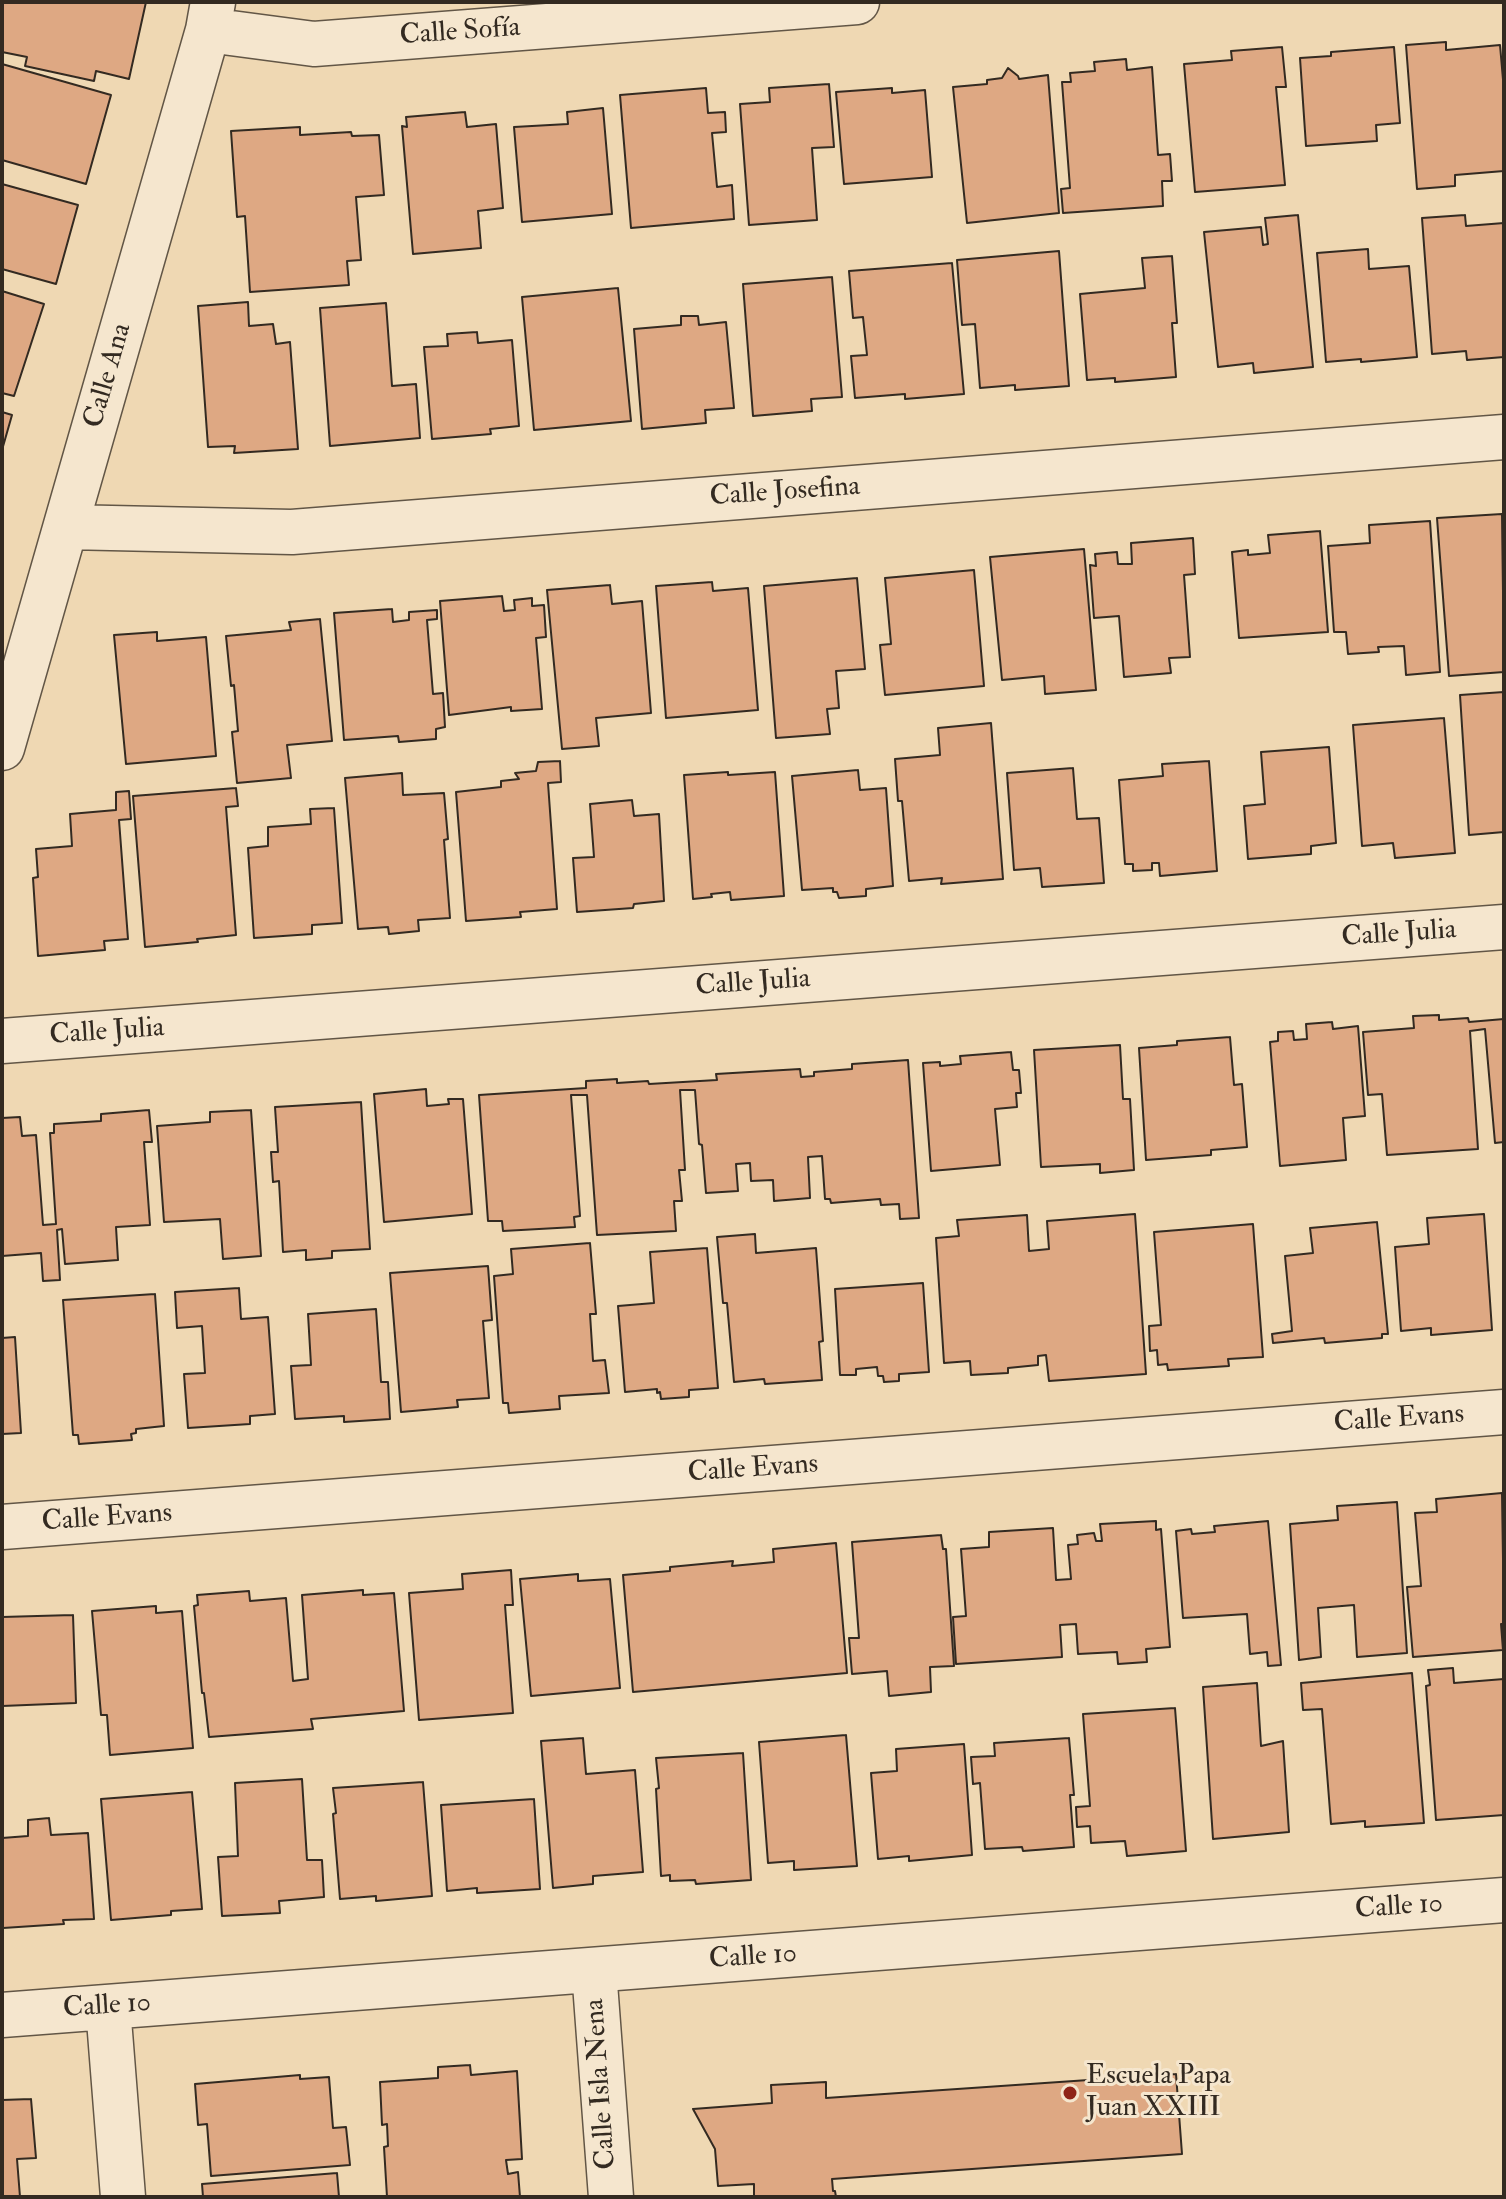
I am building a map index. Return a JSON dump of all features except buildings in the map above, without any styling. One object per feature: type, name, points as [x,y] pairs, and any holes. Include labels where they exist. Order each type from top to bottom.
[{"type":"street","name":"Calle Sofía","points":[[210,16],[314,44],[857,2]]},
{"type":"street","name":"Calle Ana","points":[[2,748],[210,16]]},
{"type":"street","name":"Calle Josefina","points":[[66,527],[292,532],[1504,437]]},
{"type":"street","name":"Calle Julia","points":[[2,1041],[1504,927]]},
{"type":"street","name":"Calle Evans","points":[[2,1527],[1504,1412]]},
{"type":"street","name":"Calle 10","points":[[2,2015],[1504,1900]]},
{"type":"street","name":"Calle Isla Nena","points":[[594,1970],[611,2197]]},
{"type":"street","points":[[108,2007],[123,2197]]},
{"type":"place","name":"Escuela Papa Juan XXIII","points":[[1070,2093]]}]
